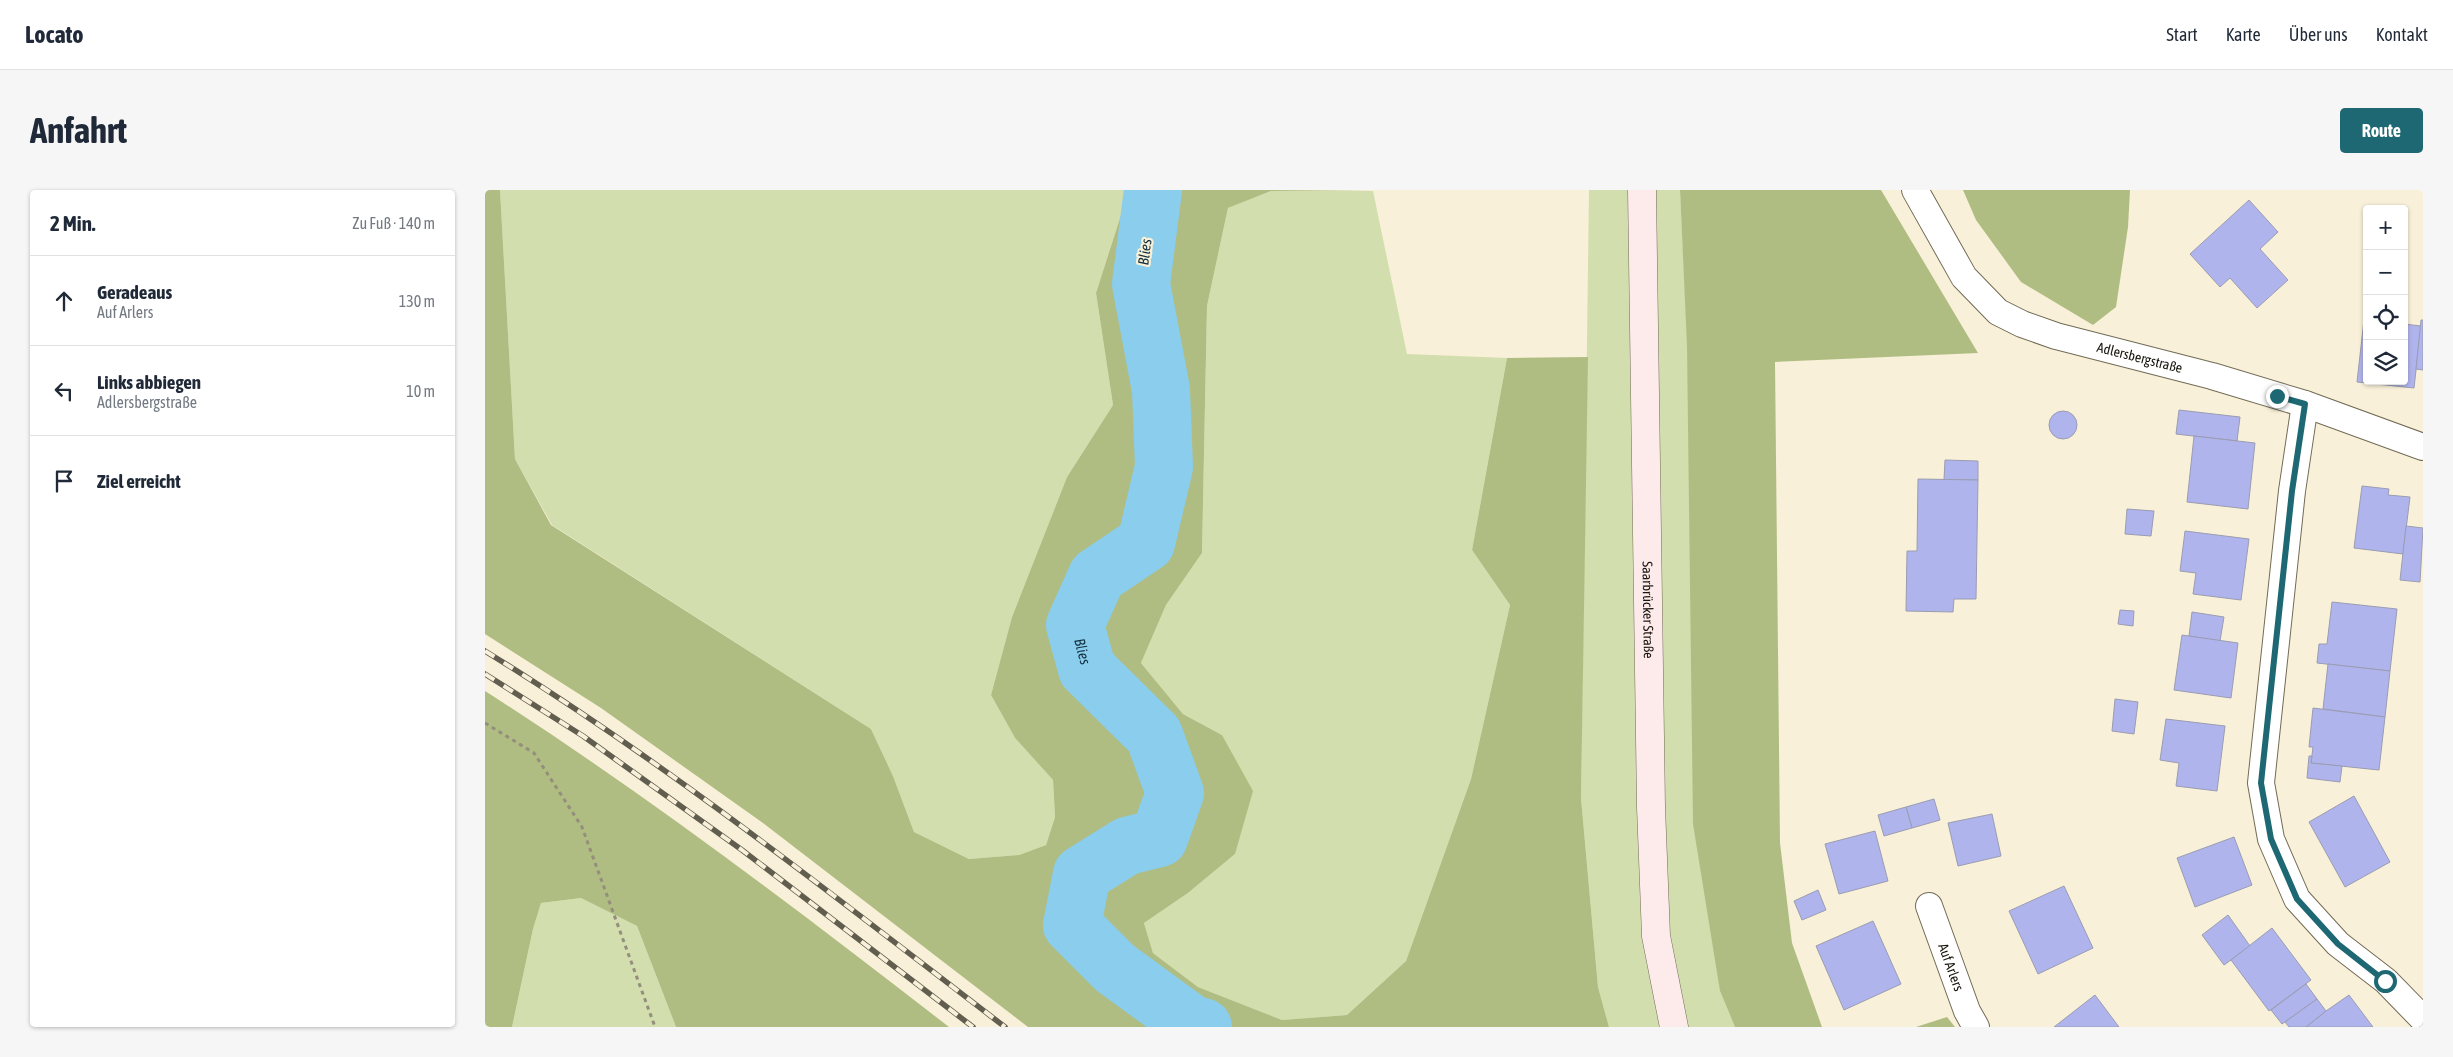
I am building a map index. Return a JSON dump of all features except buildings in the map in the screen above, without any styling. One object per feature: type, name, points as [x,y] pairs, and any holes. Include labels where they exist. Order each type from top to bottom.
[{"type":"main road","name":"Saarbrücker Straße","points":[[1642,190],[1651,807],[1656,936],[1674,1027]]},
{"type":"street","name":"Adlersbergstraße","points":[[1915,190],[1964,277],[1998,312],[2022,324],[2056,336],[2212,376],[2305,404],[2423,447]]},
{"type":"street","points":[[2305,404],[2292,491],[2261,783],[2271,839],[2297,899],[2338,944],[2385,981],[2423,1019]]},
{"type":"street","name":"Auf Arlers","points":[[1929,906],[1967,1011],[1976,1027]]},
{"type":"path","points":[[485,723],[534,754],[582,827],[655,1027]]},
{"type":"green space","points":[[485,190],[500,190],[515,459],[551,525],[871,729],[893,776],[914,832],[969,859],[1019,855],[1046,845],[1055,817],[1053,780],[1015,738],[991,695],[1012,617],[1067,477],[1113,405],[1096,293],[1129,190],[1373,190],[1271,191],[1228,208],[1207,306],[1202,553],[1166,605],[1141,663],[1183,714],[1222,735],[1253,791],[1235,854],[1188,893],[1144,923],[1153,953],[1198,987],[1282,1020],[1347,1015],[1406,961],[1471,779],[1510,605],[1472,550],[1507,358],[1588,357],[1581,798],[1598,987],[1609,1027],[1028,1027],[763,823],[601,708],[485,634]]},
{"type":"green space","points":[[500,190],[1129,190],[1096,293],[1113,405],[1067,477],[1012,617],[991,695],[1015,738],[1053,780],[1055,817],[1046,845],[1019,855],[969,859],[914,832],[893,776],[871,729],[552,525],[515,459]]},
{"type":"green space","points":[[1589,190],[1680,190],[1720,991],[1735,1027],[1609,1027],[1598,987],[1581,798]]},
{"type":"green space","points":[[1680,190],[1881,190],[1978,353],[1775,362],[1780,843],[1792,943],[1822,1027],[1735,1027],[1720,991],[1693,824],[1687,346]]},
{"type":"green space","points":[[1963,190],[2130,190],[2128,227],[2116,307],[2093,325],[2021,282],[1976,220]]},
{"type":"green space","points":[[1271,191],[1373,191],[1407,354],[1507,358],[1472,550],[1510,605],[1471,779],[1406,961],[1347,1015],[1282,1020],[1198,987],[1153,953],[1144,923],[1188,893],[1235,854],[1222,735],[1183,714],[1141,663],[1166,605],[1202,553],[1207,306],[1228,208]]},
{"type":"green space","points":[[485,691],[604,770],[721,854],[949,1027],[676,1027],[637,926],[581,898],[541,903],[533,929],[512,1027],[485,1027]]},
{"type":"green space","points":[[581,898],[637,926],[676,1027],[512,1027],[533,929],[541,903]]},
{"type":"green space","points":[[1947,1017],[1955,1027],[1916,1027]]},
{"type":"waterway","name":"Blies","points":[[1153,190],[1141,284],[1161,390],[1164,467],[1146,543],[1097,576],[1075,625],[1087,669],[1154,735],[1175,793],[1159,838],[1127,846],[1082,874],[1072,925],[1115,968],[1193,1025],[1203,1027]]},
{"type":"railway","points":[[485,651],[553,694],[685,785],[814,880],[1005,1027]]},
{"type":"railway","points":[[485,674],[583,736],[742,850],[973,1027]]},
{"type":"route","points":[[2277,396],[2305,404],[2292,491],[2261,783],[2271,839],[2297,899],[2338,944],[2385,981]]}]
